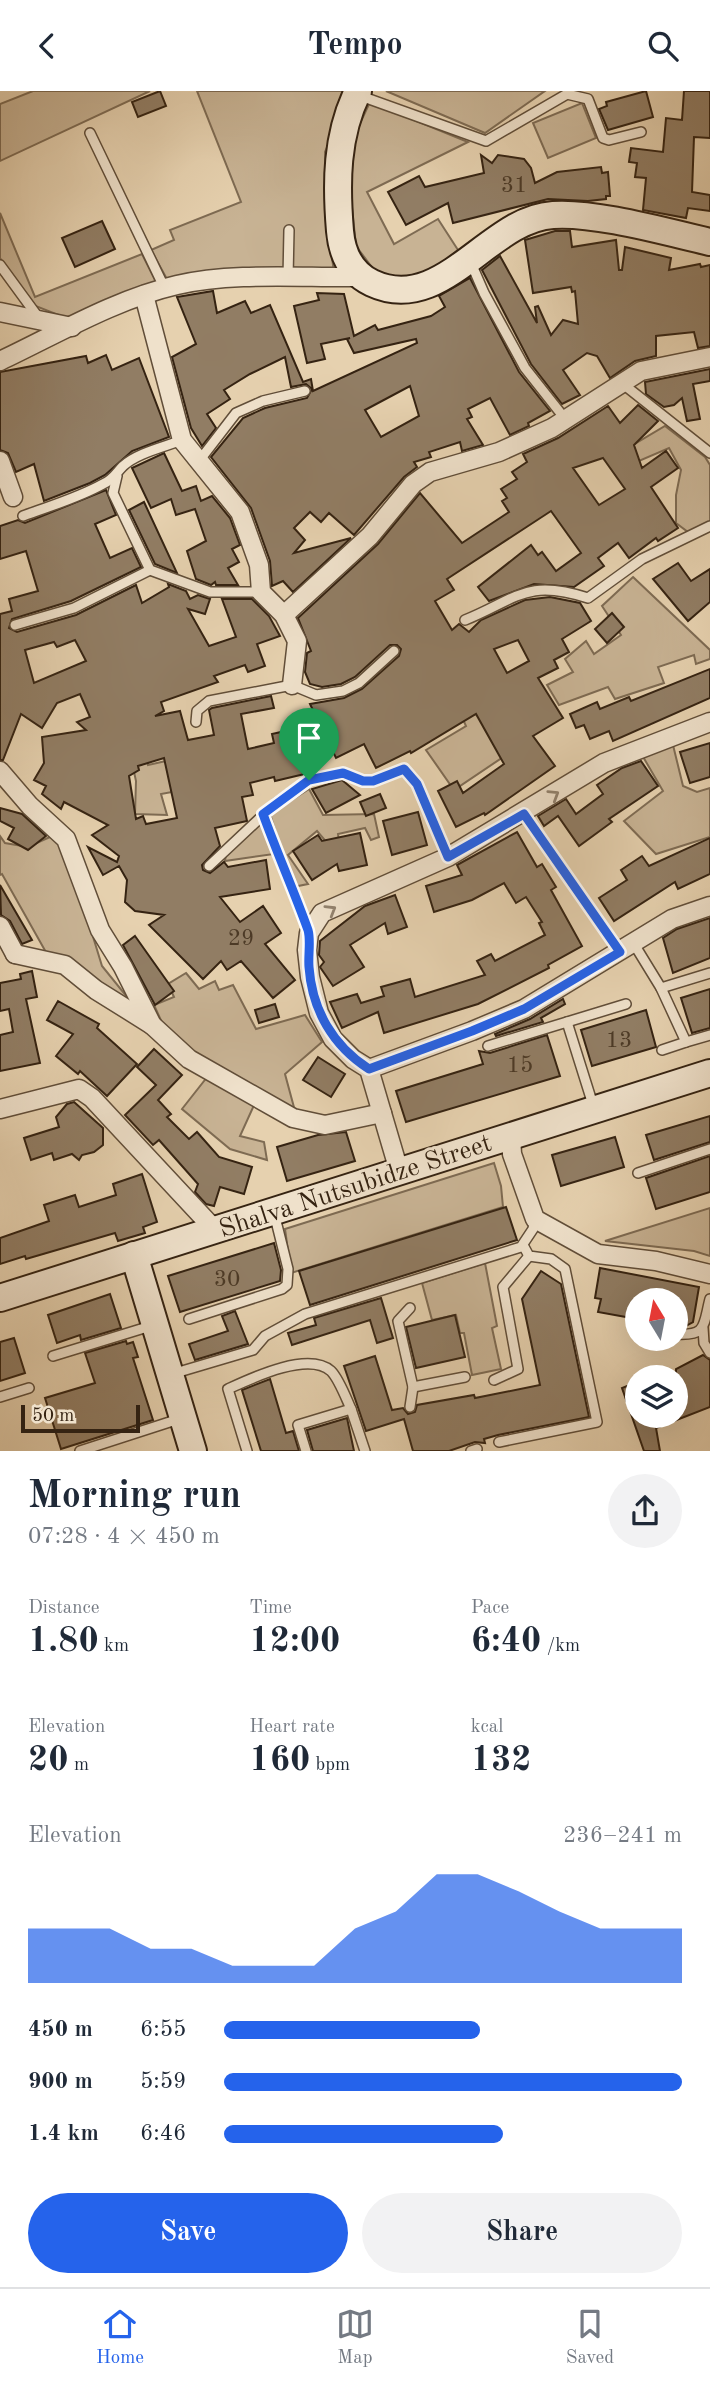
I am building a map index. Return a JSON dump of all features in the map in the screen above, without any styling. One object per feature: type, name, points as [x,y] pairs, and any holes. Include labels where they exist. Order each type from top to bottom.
[{"type":"main road","points":[[358,92],[345,124],[337,177],[341,241],[349,262],[360,277],[395,291],[412,290],[438,279],[532,219],[552,215],[599,220],[710,242]]},
{"type":"main road","name":"Shalva Nutsubidze Street","points":[[0,1298],[710,1073]]},
{"type":"main road","points":[[134,1255],[194,1451]]},
{"type":"street","points":[[0,361],[144,295],[165,289],[210,280],[360,277]]},
{"type":"street","points":[[144,295],[182,440],[240,512],[260,565],[261,592],[284,615],[297,641],[292,685]]},
{"type":"street","points":[[0,312],[72,327]]},
{"type":"street","points":[[284,615],[370,536],[413,484],[430,473],[499,452],[566,419],[641,370],[710,357]]},
{"type":"street","points":[[0,461],[13,497]]},
{"type":"street","points":[[400,1171],[369,1069],[353,1059],[333,1039],[319,1013],[310,977],[309,933],[322,913],[448,857],[524,814],[604,763],[710,722]]},
{"type":"street","points":[[0,771],[30,806],[66,839],[100,930],[124,967],[152,1025]]},
{"type":"street","points":[[369,1069],[524,1009],[672,919],[710,906]]},
{"type":"street","points":[[0,926],[8,958],[65,965],[96,990],[152,1025],[188,1059],[293,1118],[325,1125],[382,1113]]},
{"type":"street","points":[[0,1109],[79,1089],[92,1098],[215,1230]]},
{"type":"street","points":[[511,1136],[512,1154],[535,1219],[598,1254],[656,1261],[710,1274]]},
{"type":"lane","points":[[358,92],[486,141],[568,94],[588,99],[603,138],[609,140],[641,132]]},
{"type":"lane","points":[[90,133],[165,289]]},
{"type":"lane","points":[[288,278],[289,230]]},
{"type":"lane","points":[[469,259],[484,293],[526,367],[566,419]]},
{"type":"lane","points":[[0,265],[41,320]]},
{"type":"lane","points":[[623,384],[710,453]]},
{"type":"lane","points":[[199,461],[236,413],[263,401],[305,391]]},
{"type":"lane","points":[[182,440],[138,457],[122,466],[117,476],[113,493],[150,570],[211,592],[261,592]]},
{"type":"lane","points":[[23,516],[88,492],[117,476]]},
{"type":"lane","points":[[465,620],[521,592],[566,591],[588,598],[642,559],[710,526]]},
{"type":"lane","points":[[15,625],[74,608],[150,570]]},
{"type":"lane","points":[[196,722],[197,711],[209,701],[292,685],[316,695],[343,691],[359,684],[394,651]]},
{"type":"lane","points":[[209,866],[263,814],[309,780],[343,773],[363,781],[373,781],[404,769],[417,784],[448,857]]},
{"type":"lane","points":[[263,814],[309,933]]},
{"type":"lane","points":[[524,814],[660,988],[686,1042]]},
{"type":"lane","points":[[660,988],[710,973]]},
{"type":"lane","points":[[488,1046],[626,1004]]},
{"type":"lane","points":[[567,1021],[595,1109]]},
{"type":"lane","points":[[662,1050],[710,1035]]},
{"type":"lane","points":[[638,1173],[710,1149]]},
{"type":"lane","points":[[189,1319],[282,1289],[287,1285],[288,1269],[273,1211]]},
{"type":"lane","points":[[170,1375],[253,1350],[265,1336],[305,1314],[523,1245],[533,1229],[535,1219]]},
{"type":"lane","points":[[523,1245],[529,1256]]},
{"type":"lane","points":[[494,1380],[518,1369],[503,1287],[529,1256]]},
{"type":"lane","points":[[499,1442],[597,1422],[565,1269],[551,1259],[529,1256]]},
{"type":"lane","points":[[710,1299],[702,1328],[704,1343],[710,1353]]},
{"type":"lane","points":[[410,1308],[398,1321],[413,1387],[410,1407]]},
{"type":"lane","points":[[53,1356],[155,1324]]},
{"type":"lane","points":[[688,1335],[693,1335],[702,1328]]},
{"type":"lane","points":[[247,1451],[228,1389],[255,1377],[309,1361],[331,1371],[351,1409],[365,1451]]},
{"type":"lane","points":[[413,1387],[465,1377]]},
{"type":"lane","points":[[0,1397],[29,1388]]},
{"type":"lane","points":[[306,1451],[298,1425],[351,1409]]},
{"type":"lane","points":[[80,1451],[184,1417]]},
{"type":"shaded area","points":[[33,91],[150,91],[0,161],[0,104]]},
{"type":"shaded area","points":[[197,91],[351,91],[325,152],[328,229],[334,272],[168,281],[151,250],[174,240],[170,230],[241,202]]},
{"type":"shaded area","points":[[386,91],[545,91],[485,133]]},
{"type":"shaded area","points":[[370,102],[468,142],[367,192],[394,244],[438,219],[458,250],[436,268],[416,277],[396,278],[374,270],[356,246],[349,178],[356,132]]},
{"type":"shaded area","points":[[582,103],[596,138],[548,158],[533,123]]},
{"type":"shaded area","points":[[0,213],[35,297],[142,254],[156,282],[71,320],[33,305],[0,258]]},
{"type":"shaded area","points":[[665,426],[705,457],[710,465],[710,523],[688,532],[676,523],[676,495],[681,470],[669,448],[639,461],[633,445]]},
{"type":"shaded area","points":[[633,577],[710,650],[710,659],[696,664],[694,655],[658,667],[664,683],[615,699],[608,687],[559,705],[547,685],[573,672],[565,659],[586,641],[594,654],[621,635],[602,606]]},
{"type":"shaded area","points":[[490,687],[530,739],[454,790],[426,750],[466,726],[458,708]]},
{"type":"shaded area","points":[[673,745],[683,786],[697,792],[710,788],[710,837],[656,854],[624,821],[663,791],[642,755]]},
{"type":"shaded area","points":[[145,746],[148,765],[166,761],[172,792],[161,794],[167,815],[135,814],[136,781],[129,749]]},
{"type":"shaded area","points":[[309,789],[323,815],[374,814],[379,837],[371,840],[365,828],[338,834],[340,848],[334,851],[317,831],[288,855],[308,884],[293,887],[270,814]]},
{"type":"shaded area","points":[[261,823],[274,854],[225,861],[226,854]]},
{"type":"shaded area","points":[[61,832],[102,966],[144,1018],[47,954],[2,874],[0,875],[0,836],[5,843],[28,847]]},
{"type":"shaded area","points":[[186,973],[199,989],[215,981],[219,990],[233,985],[256,1029],[305,1015],[322,1042],[285,1074],[295,1111],[188,1054],[164,1027],[154,1005],[174,997],[168,984]]},
{"type":"shaded area","points":[[208,1076],[255,1103],[240,1136],[264,1142],[267,1160],[230,1149],[182,1109]]},
{"type":"shaded area","points":[[494,1163],[501,1186],[503,1207],[291,1273],[285,1229]]},
{"type":"shaded area","points":[[710,1208],[710,1256],[694,1251],[605,1241]]},
{"type":"shaded area","points":[[485,1263],[497,1326],[492,1328],[501,1369],[472,1375],[464,1333],[460,1333],[456,1315],[432,1320],[422,1283]]},
{"type":"building","points":[[160,91],[166,106],[138,117],[132,102]]},
{"type":"building","points":[[646,91],[653,117],[608,130],[599,109],[607,106],[606,102]]},
{"type":"building","points":[[684,91],[710,91],[710,138],[694,137],[692,192],[710,195],[710,211],[688,208],[686,218],[643,210],[646,178],[635,177],[637,163],[629,162],[631,148],[663,152],[666,118],[682,120]]},
{"type":"building","points":[[481,155],[492,163],[498,155],[524,159],[531,168],[535,183],[557,172],[601,167],[602,173],[608,172],[610,196],[588,201],[548,199],[453,223],[448,203],[406,225],[388,192],[419,176],[425,187],[484,173]]},
{"type":"building","points":[[102,221],[115,249],[75,267],[62,238]]},
{"type":"building","points":[[555,231],[570,231],[572,247],[616,240],[619,270],[622,270],[625,247],[671,258],[669,270],[700,264],[701,267],[710,265],[710,346],[698,348],[694,332],[656,336],[656,356],[635,361],[610,378],[597,356],[587,353],[563,370],[580,395],[562,404],[531,364],[482,270],[500,256],[537,323],[535,307],[538,306],[551,335],[563,320],[578,324],[575,291],[572,292],[571,287],[533,293],[525,240]]},
{"type":"building","points":[[470,278],[519,372],[550,411],[510,435],[490,398],[468,409],[472,417],[467,419],[483,445],[462,451],[460,442],[429,452],[431,457],[414,462],[417,467],[404,477],[354,535],[329,513],[321,522],[310,512],[294,528],[305,540],[294,553],[351,538],[293,592],[283,581],[272,586],[270,561],[251,508],[211,457],[243,418],[265,408],[307,398],[312,389],[306,384],[291,387],[285,357],[250,374],[224,390],[230,399],[207,414],[216,428],[202,446],[191,428],[172,357],[196,344],[177,297],[213,291],[217,313],[245,301],[251,313],[270,305],[303,382],[311,379],[313,391],[417,343],[416,339],[354,353],[347,339],[350,338],[321,344],[325,359],[307,363],[294,306],[319,300],[317,293],[344,294],[354,336],[375,325],[378,330],[431,316],[445,307],[439,296]],"holes":[[[410,386],[419,416],[381,437],[365,410]]]},
{"type":"building","points":[[106,355],[112,370],[139,358],[169,437],[132,451],[105,475],[90,483],[44,501],[34,464],[16,472],[8,453],[0,450],[0,372],[86,356],[88,363]]},
{"type":"building","points":[[710,369],[710,381],[693,384],[700,419],[687,421],[682,398],[674,405],[664,407],[646,394],[645,382]]},
{"type":"building","points":[[638,405],[658,421],[634,445],[642,468],[666,451],[678,468],[651,487],[678,528],[658,541],[656,538],[629,558],[618,543],[598,558],[604,566],[574,587],[534,584],[489,601],[478,587],[531,545],[538,555],[542,552],[556,571],[581,553],[551,511],[447,579],[454,590],[435,601],[452,630],[459,624],[469,632],[481,620],[525,600],[550,597],[580,603],[591,621],[562,639],[569,652],[554,660],[558,668],[538,678],[563,718],[533,736],[555,766],[485,815],[484,813],[456,827],[438,791],[457,781],[463,793],[504,764],[476,714],[411,753],[410,751],[376,768],[364,744],[336,758],[310,704],[344,698],[362,689],[399,656],[401,649],[397,645],[390,645],[355,677],[341,684],[322,687],[310,684],[305,672],[307,653],[311,651],[298,618],[378,544],[420,493],[462,543],[509,512],[502,501],[507,498],[501,489],[517,479],[512,472],[527,462],[523,454],[558,438],[608,406],[620,423]],"holes":[[[603,458],[625,489],[599,505],[573,468]],[[518,640],[529,661],[507,673],[494,649]]]},
{"type":"building","points":[[164,453],[182,491],[196,486],[201,501],[212,496],[230,518],[240,545],[232,549],[239,562],[228,568],[238,585],[216,585],[215,582],[211,585],[196,579],[187,551],[206,541],[195,509],[176,515],[171,499],[151,508],[132,468]]},
{"type":"building","points":[[106,490],[116,515],[95,524],[110,558],[132,548],[141,567],[71,601],[12,619],[9,628],[17,632],[76,615],[136,585],[142,603],[169,587],[168,584],[186,591],[190,599],[198,595],[210,599],[205,614],[188,609],[209,646],[236,637],[222,599],[252,599],[269,616],[280,636],[257,644],[265,666],[248,672],[245,665],[214,676],[218,682],[161,702],[164,711],[155,716],[180,711],[188,740],[214,735],[209,710],[212,708],[271,696],[274,708],[241,714],[248,749],[274,743],[272,734],[303,727],[313,772],[275,781],[274,777],[250,783],[253,795],[242,797],[247,821],[215,828],[220,846],[202,865],[203,870],[210,873],[224,862],[228,867],[266,860],[270,889],[220,897],[240,922],[263,906],[281,933],[265,944],[295,980],[273,998],[241,961],[227,970],[221,961],[203,979],[149,925],[164,915],[135,911],[125,902],[127,880],[119,866],[103,875],[88,847],[117,862],[119,856],[92,835],[108,825],[64,802],[61,809],[42,794],[46,786],[34,780],[44,763],[42,737],[86,730],[77,722],[90,717],[80,694],[57,703],[42,728],[21,714],[3,760],[0,760],[0,614],[12,611],[9,599],[38,591],[26,551],[0,559],[0,526],[18,520],[25,523]],"holes":[[[75,640],[86,661],[34,683],[25,650],[54,642],[57,647]],[[164,758],[177,818],[146,824],[143,816],[136,819],[129,776],[139,770],[138,766]]]},
{"type":"building","points":[[144,502],[177,573],[155,564],[129,510]]},
{"type":"building","points":[[678,563],[691,581],[710,569],[710,602],[688,621],[653,579]]},
{"type":"building","points":[[612,613],[624,627],[607,643],[595,629]]},
{"type":"building","points":[[710,669],[710,698],[613,741],[609,731],[590,739],[584,725],[576,728],[570,714],[597,702],[600,709],[629,697],[631,701]]},
{"type":"building","points":[[710,743],[710,777],[690,783],[680,752]]},
{"type":"building","points":[[641,761],[658,786],[609,819],[612,822],[579,846],[558,816],[544,826],[538,816],[566,799],[576,814],[603,794],[597,785],[622,768]]},
{"type":"building","points":[[342,780],[360,795],[326,813],[312,789]]},
{"type":"building","points":[[380,794],[386,808],[366,816],[360,802]]},
{"type":"building","points":[[0,808],[22,814],[46,836],[28,850],[8,839],[14,828],[0,821]]},
{"type":"building","points":[[418,812],[427,845],[392,855],[383,821]]},
{"type":"building","points":[[517,832],[537,867],[542,864],[556,887],[551,890],[582,946],[548,965],[549,968],[478,1004],[384,1033],[378,1012],[342,1028],[330,1002],[357,994],[361,1003],[384,996],[381,987],[410,979],[415,997],[485,975],[477,961],[491,954],[495,961],[545,935],[539,923],[542,922],[526,897],[516,903],[504,883],[472,900],[434,912],[426,886],[462,875],[457,865]]},
{"type":"building","points":[[360,833],[367,865],[339,871],[337,864],[312,880],[293,851],[318,835],[322,841]]},
{"type":"building","points":[[710,838],[710,874],[678,889],[675,882],[614,921],[599,898],[627,880],[621,870],[642,856],[649,866]]},
{"type":"building","points":[[0,885],[32,940],[22,944],[10,921],[1,915]]},
{"type":"building","points":[[395,895],[407,927],[388,934],[385,923],[350,945],[364,967],[333,986],[320,967],[324,962],[319,955],[320,941],[365,906]]},
{"type":"building","points":[[710,918],[710,958],[673,973],[663,938],[677,929]]},
{"type":"building","points":[[135,936],[174,991],[155,1005],[123,945]]},
{"type":"building","points":[[32,971],[37,997],[26,999],[40,1063],[0,1071],[0,1035],[13,1032],[9,1009],[0,1011],[0,983],[21,979],[20,974]]},
{"type":"building","points":[[710,989],[710,1028],[692,1033],[681,998]]},
{"type":"building","points":[[563,999],[565,1004],[541,1018],[543,1022],[496,1036],[495,1034],[530,1019]]},
{"type":"building","points":[[58,1001],[99,1024],[97,1028],[137,1064],[107,1096],[80,1071],[78,1074],[56,1056],[73,1034],[47,1020]]},
{"type":"building","points":[[275,1004],[279,1017],[259,1023],[255,1010]]},
{"type":"building","points":[[646,1010],[656,1047],[592,1066],[581,1030]]},
{"type":"building","points":[[547,1035],[560,1076],[406,1122],[396,1091],[483,1064],[479,1051],[490,1053]]},
{"type":"building","points":[[154,1049],[182,1075],[158,1100],[171,1114],[167,1117],[189,1139],[197,1132],[219,1157],[252,1167],[244,1194],[220,1187],[214,1206],[206,1204],[195,1192],[198,1184],[159,1140],[153,1145],[125,1115],[156,1085],[137,1067]]},
{"type":"building","points":[[318,1057],[345,1074],[331,1097],[303,1080]]},
{"type":"building","points":[[74,1102],[103,1128],[103,1145],[94,1152],[82,1155],[79,1160],[72,1154],[54,1160],[52,1153],[31,1160],[24,1138],[59,1127],[56,1117],[67,1104]]},
{"type":"building","points":[[710,1116],[710,1142],[654,1160],[646,1135]]},
{"type":"building","points":[[346,1132],[355,1161],[287,1181],[277,1147],[318,1135]]},
{"type":"building","points":[[615,1137],[624,1167],[561,1186],[552,1155]]},
{"type":"building","points":[[710,1156],[710,1192],[656,1209],[646,1178]]},
{"type":"building","points":[[142,1174],[157,1222],[143,1227],[145,1233],[118,1241],[115,1233],[0,1264],[0,1238],[49,1221],[44,1205],[75,1195],[79,1207],[116,1195],[113,1184]]},
{"type":"building","points":[[506,1207],[517,1240],[310,1305],[299,1271]]},
{"type":"building","points":[[274,1243],[281,1270],[280,1281],[180,1312],[168,1276]]},
{"type":"building","points":[[600,1268],[699,1287],[693,1322],[688,1325],[688,1288],[625,1288],[625,1317],[598,1312],[601,1299],[595,1298]]},
{"type":"building","points":[[541,1271],[561,1284],[589,1417],[498,1435],[484,1439],[485,1443],[475,1442],[449,1451],[413,1451],[404,1419],[366,1431],[344,1366],[375,1356],[392,1410],[403,1408],[408,1414],[415,1412],[417,1405],[474,1395],[475,1398],[540,1385],[522,1299]]},
{"type":"building","points":[[110,1294],[121,1328],[81,1340],[80,1335],[57,1343],[48,1315]]},
{"type":"building","points":[[381,1298],[393,1338],[377,1343],[370,1320],[292,1345],[288,1333],[316,1325],[314,1318]]},
{"type":"building","points":[[235,1311],[248,1344],[195,1360],[189,1344],[228,1331],[222,1316]]},
{"type":"building","points":[[455,1315],[465,1357],[416,1368],[406,1327]]},
{"type":"building","points":[[14,1338],[25,1373],[0,1381],[0,1342]]},
{"type":"building","points":[[126,1341],[127,1344],[133,1342],[138,1357],[133,1358],[153,1420],[61,1449],[45,1398],[95,1383],[85,1353]]},
{"type":"building","points":[[703,1355],[710,1360],[710,1407],[688,1416],[688,1365],[684,1365]]},
{"type":"building","points":[[270,1379],[286,1433],[293,1431],[299,1451],[261,1451],[242,1390]]},
{"type":"building","points":[[347,1418],[354,1451],[313,1451],[307,1430]]},
{"type":"building","points":[[636,1428],[656,1428],[660,1451],[644,1451]]},
{"type":"route","points":[[404,769],[417,784],[448,857],[524,814],[620,952],[524,1009],[369,1069],[353,1059],[333,1039],[319,1013],[310,977],[307,950],[309,933],[263,814],[309,780],[343,773],[363,781],[373,781],[404,769]]}]
